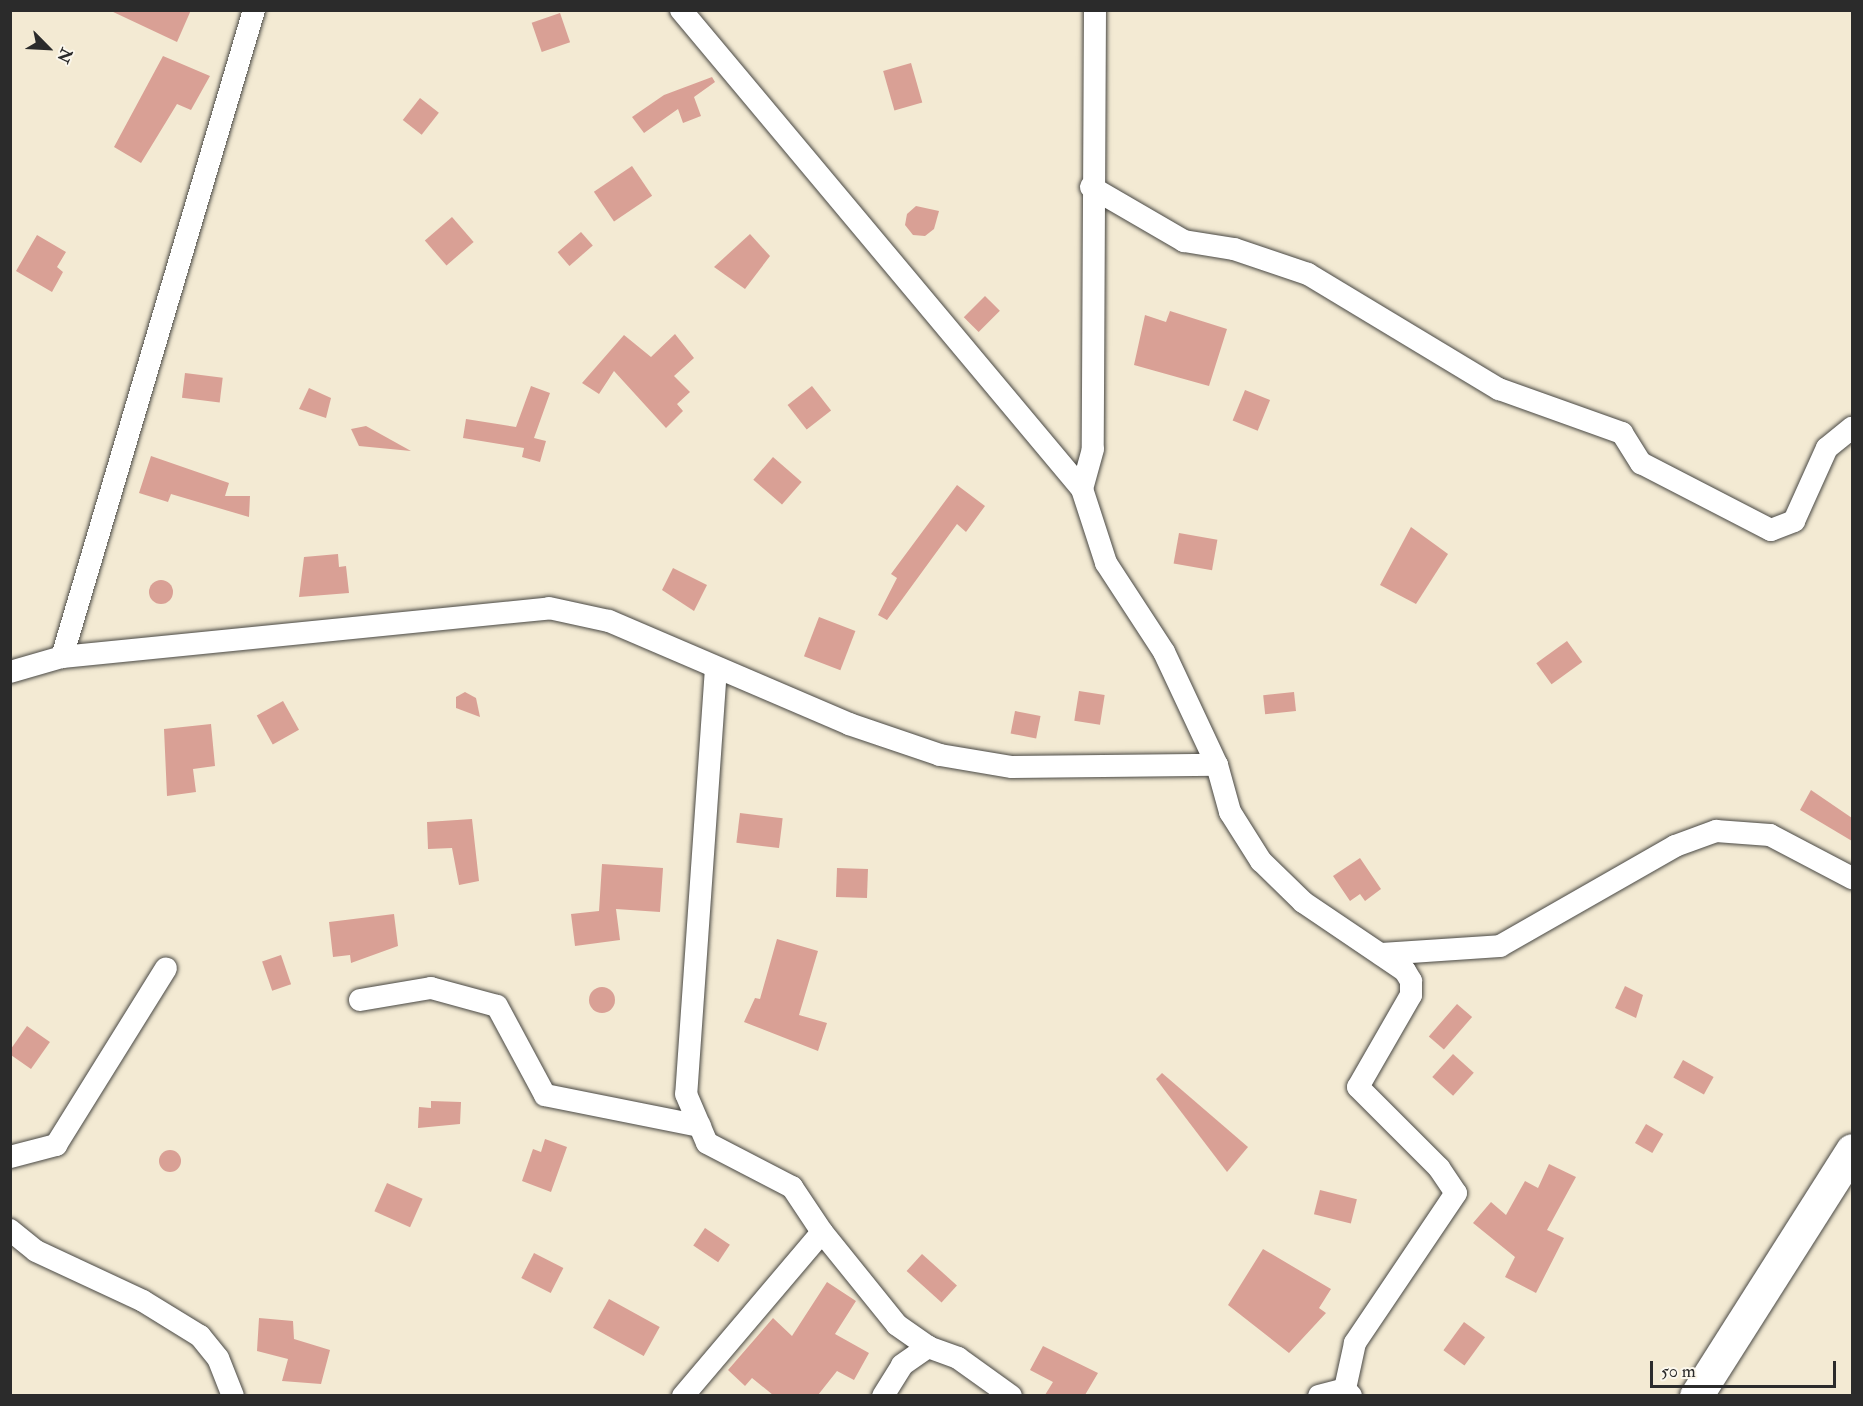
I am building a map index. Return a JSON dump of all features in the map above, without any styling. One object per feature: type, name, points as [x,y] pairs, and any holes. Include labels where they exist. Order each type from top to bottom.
[{"type":"highway","points":[[1696,1395],[1852,1150]]},
{"type":"street","points":[[62,657],[254,10]]},
{"type":"street","points":[[681,10],[1082,489],[1106,563],[1164,652],[1217,765],[1230,812],[1261,861],[1303,902],[1405,971],[1411,995],[1358,1087],[1456,1193],[1355,1343],[1348,1392],[1319,1395]]},
{"type":"street","points":[[1082,489],[1093,449],[1091,187],[1095,10]]},
{"type":"street","points":[[1091,187],[1184,241],[1234,249],[1308,274],[1499,389],[1622,433],[1641,463],[1771,530],[1794,521],[1827,448],[1852,428]]},
{"type":"street","points":[[10,672],[62,657],[549,608],[609,621],[716,668],[940,755],[1012,767],[1217,765]]},
{"type":"street","points":[[716,668],[686,1094],[707,1143],[792,1187],[822,1232],[897,1324],[928,1347],[958,1358],[1011,1395]]},
{"type":"street","points":[[1381,954],[1500,946],[1675,846],[1716,831],[1770,835],[1852,878]]},
{"type":"street","points":[[13,1153],[56,1145],[69,1129],[166,968]]},
{"type":"street","points":[[360,1000],[431,988],[497,1006],[545,1095],[700,1126]]},
{"type":"street","points":[[10,1230],[36,1251],[143,1301],[200,1336],[218,1358],[232,1395]]},
{"type":"street","points":[[683,1395],[822,1232]]},
{"type":"street","points":[[882,1395],[902,1365],[928,1347]]},
{"type":"building","points":[[109,10],[191,10],[177,42]]},
{"type":"building","points":[[560,13],[570,42],[542,52],[532,23]]},
{"type":"building","points":[[163,56],[210,76],[191,110],[177,104],[141,163],[114,147]]},
{"type":"building","points":[[911,63],[922,102],[894,110],[883,71]]},
{"type":"building","points":[[712,77],[715,82],[694,97],[701,116],[683,123],[678,109],[644,133],[632,117],[664,95]]},
{"type":"building","points":[[420,98],[439,113],[422,135],[403,120]]},
{"type":"building","points":[[632,166],[652,196],[614,222],[594,192]]},
{"type":"building","points":[[916,206],[939,211],[934,229],[925,236],[913,235],[905,225],[907,214]]},
{"type":"building","points":[[452,217],[474,242],[446,266],[425,241]]},
{"type":"building","points":[[581,232],[593,246],[569,266],[558,252]]},
{"type":"building","points":[[750,234],[770,256],[745,289],[714,267]]},
{"type":"building","points":[[37,235],[66,252],[57,267],[63,272],[52,292],[16,271]]},
{"type":"building","points":[[985,296],[1000,311],[979,332],[964,317]]},
{"type":"building","points":[[1170,311],[1227,329],[1209,386],[1134,365],[1145,315],[1166,322]]},
{"type":"building","points":[[675,334],[694,358],[674,376],[690,392],[677,404],[683,411],[666,428],[614,371],[599,394],[582,383],[624,335],[651,357]]},
{"type":"building","points":[[185,373],[223,378],[220,402],[182,398]]},
{"type":"building","points":[[531,386],[550,393],[534,438],[546,441],[540,462],[522,457],[524,448],[463,438],[466,419],[516,427]]},
{"type":"building","points":[[812,386],[831,410],[807,430],[788,405]]},
{"type":"building","points":[[309,388],[331,398],[326,418],[299,409]]},
{"type":"building","points":[[1245,390],[1270,400],[1258,431],[1233,421]]},
{"type":"building","points":[[366,426],[411,451],[359,446],[351,429]]},
{"type":"building","points":[[151,456],[229,483],[225,496],[250,496],[249,517],[171,494],[168,502],[139,493]]},
{"type":"building","points":[[773,457],[802,482],[782,505],[753,480]]},
{"type":"building","points":[[957,485],[985,506],[966,532],[957,524],[887,620],[878,615],[897,578],[891,574]]},
{"type":"building","points":[[1411,527],[1448,554],[1416,604],[1380,585]]},
{"type":"building","points":[[1179,533],[1217,540],[1212,570],[1174,564]]},
{"type":"building","points":[[338,554],[339,567],[346,566],[349,593],[299,597],[304,557]]},
{"type":"building","points":[[673,568],[707,585],[694,611],[662,590]]},
{"type":"building","points":[[161,580],[170,583],[173,592],[170,601],[161,604],[152,601],[149,592],[152,583]]},
{"type":"building","points":[[819,617],[855,631],[840,670],[804,656]]},
{"type":"building","points":[[1567,641],[1582,662],[1552,684],[1536,663]]},
{"type":"building","points":[[1079,691],[1105,695],[1100,725],[1074,721]]},
{"type":"building","points":[[465,692],[476,698],[480,717],[456,708],[456,697]]},
{"type":"building","points":[[1294,692],[1296,711],[1265,714],[1263,695]]},
{"type":"building","points":[[283,701],[299,730],[273,744],[257,716]]},
{"type":"building","points":[[1015,711],[1041,716],[1036,739],[1011,734]]},
{"type":"building","points":[[211,724],[215,766],[193,769],[196,792],[167,796],[164,729]]},
{"type":"building","points":[[1811,790],[1852,818],[1852,841],[1800,810]]},
{"type":"building","points":[[740,813],[783,818],[779,848],[736,843]]},
{"type":"building","points":[[472,819],[479,881],[459,885],[452,848],[428,849],[427,822]]},
{"type":"building","points":[[1360,858],[1381,889],[1365,901],[1360,894],[1350,901],[1333,876]]},
{"type":"building","points":[[602,864],[663,868],[660,912],[616,909],[620,940],[575,946],[571,914],[599,911]]},
{"type":"building","points":[[837,868],[868,869],[867,898],[836,897]]},
{"type":"building","points":[[394,914],[398,946],[351,963],[350,955],[333,957],[329,922]]},
{"type":"building","points":[[777,939],[818,951],[799,1015],[827,1023],[818,1051],[744,1022],[755,998],[760,999]]},
{"type":"building","points":[[281,955],[291,984],[272,991],[262,962]]},
{"type":"building","points":[[1625,986],[1643,995],[1636,1018],[1615,1008]]},
{"type":"building","points":[[602,987],[611,991],[615,1000],[611,1009],[602,1013],[593,1009],[589,1000],[593,991]]},
{"type":"building","points":[[1457,1004],[1472,1017],[1444,1050],[1429,1036]]},
{"type":"building","points":[[27,1026],[50,1042],[31,1069],[10,1054],[10,1050]]},
{"type":"building","points":[[1453,1054],[1474,1073],[1453,1096],[1432,1077]]},
{"type":"building","points":[[1683,1060],[1714,1077],[1704,1094],[1673,1077]]},
{"type":"building","points":[[1162,1073],[1248,1147],[1227,1172],[1156,1079]]},
{"type":"building","points":[[431,1101],[461,1102],[460,1124],[418,1128],[419,1107],[431,1108]]},
{"type":"building","points":[[1646,1124],[1663,1134],[1652,1153],[1635,1143]]},
{"type":"building","points":[[545,1139],[567,1147],[551,1192],[522,1181],[533,1149],[541,1152]]},
{"type":"building","points":[[170,1150],[178,1153],[181,1161],[178,1169],[170,1172],[162,1169],[159,1161],[162,1153]]},
{"type":"building","points":[[1549,1164],[1576,1177],[1547,1230],[1564,1238],[1536,1293],[1505,1277],[1515,1257],[1473,1223],[1491,1202],[1506,1215],[1525,1181],[1538,1188]]},
{"type":"building","points":[[387,1183],[423,1199],[410,1227],[374,1211]]},
{"type":"building","points":[[1320,1190],[1357,1199],[1351,1223],[1314,1214]]},
{"type":"building","points":[[705,1228],[730,1245],[718,1262],[693,1245]]},
{"type":"building","points":[[1263,1249],[1331,1289],[1319,1308],[1326,1313],[1289,1353],[1228,1305]]},
{"type":"building","points":[[534,1253],[563,1268],[551,1293],[521,1278]]},
{"type":"building","points":[[922,1254],[957,1285],[942,1303],[907,1271]]},
{"type":"building","points":[[827,1282],[856,1301],[835,1334],[869,1353],[854,1380],[837,1371],[818,1395],[773,1395],[752,1378],[745,1386],[728,1370],[773,1318],[792,1336]]},
{"type":"building","points":[[609,1299],[660,1327],[644,1356],[593,1328]]},
{"type":"building","points":[[259,1318],[293,1321],[294,1339],[330,1350],[321,1384],[282,1381],[288,1359],[257,1351]]},
{"type":"building","points":[[1464,1322],[1485,1337],[1464,1366],[1443,1350]]},
{"type":"building","points":[[1043,1346],[1098,1373],[1085,1395],[1045,1395],[1053,1382],[1030,1370]]}]
